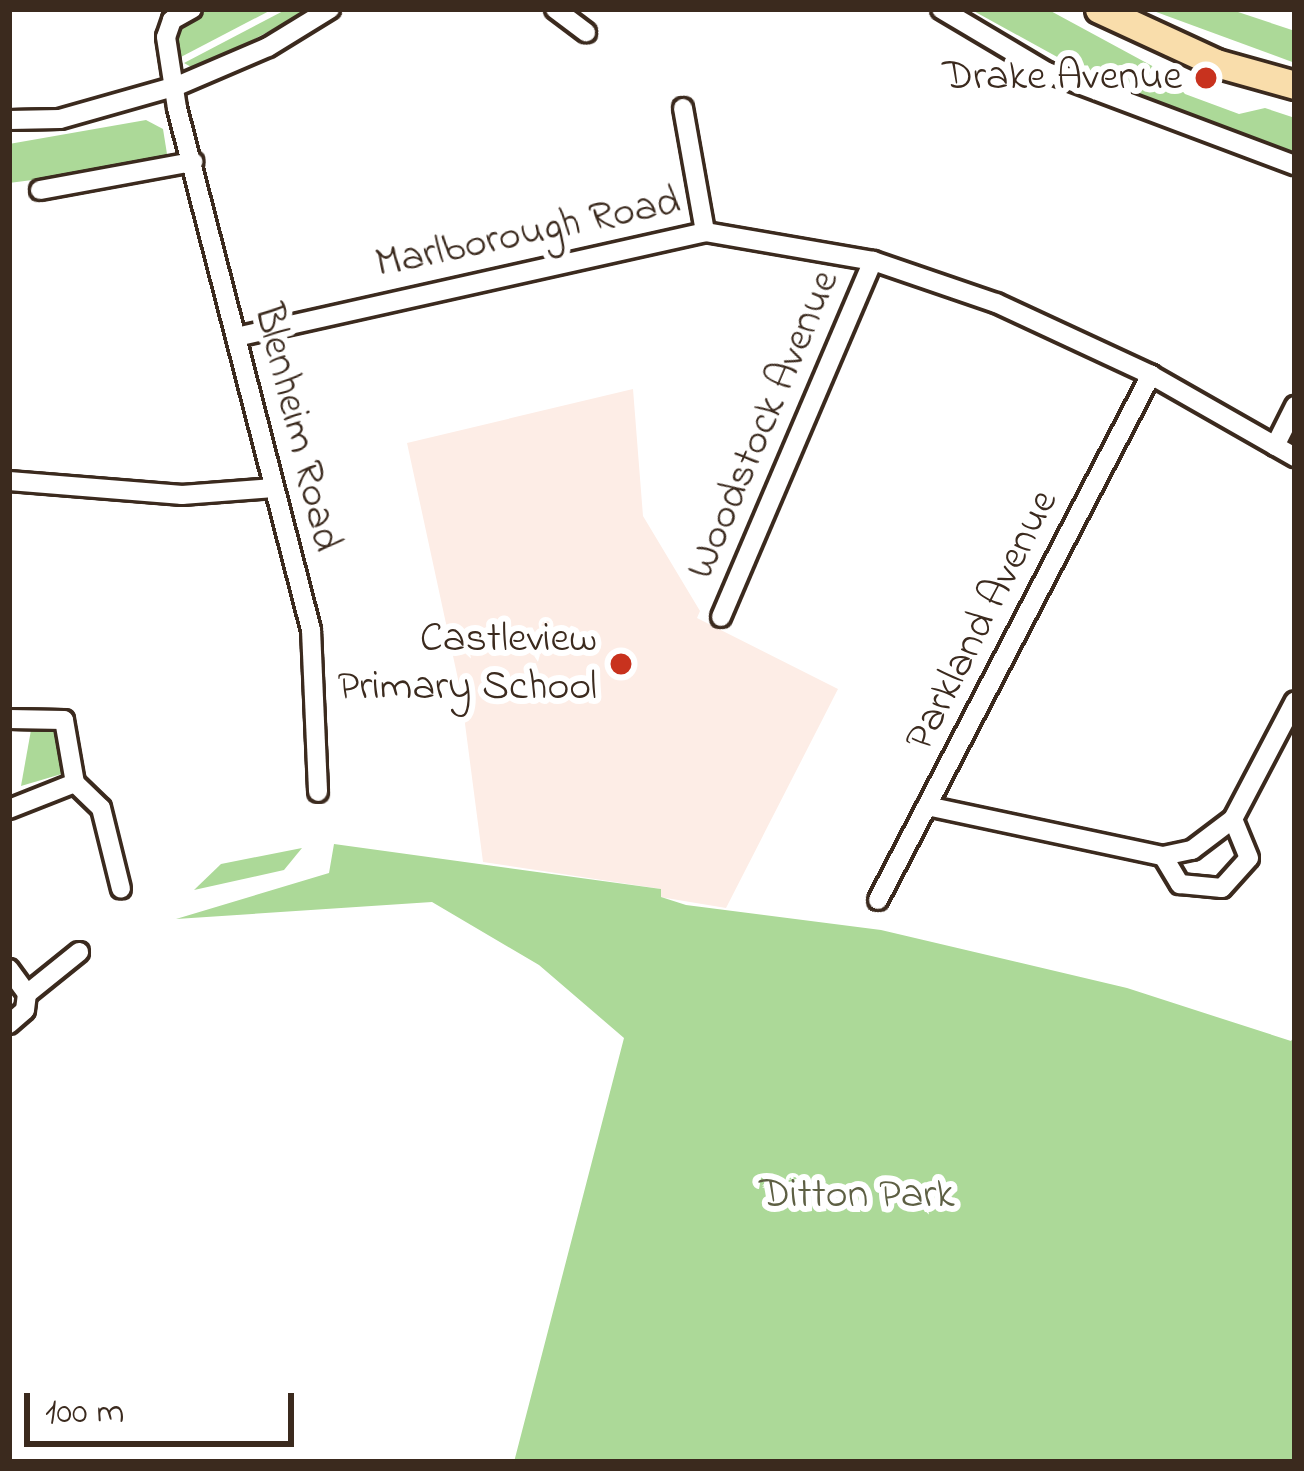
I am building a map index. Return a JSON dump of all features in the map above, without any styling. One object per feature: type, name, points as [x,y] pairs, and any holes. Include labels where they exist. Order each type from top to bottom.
[{"type":"main road","points":[[1099,9],[1216,63],[1295,85]]},
{"type":"street","name":"Blenheim Road","points":[[192,9],[172,20],[166,37],[311,630],[318,792]]},
{"type":"street","points":[[9,120],[60,119],[177,86],[268,47],[330,9]]},
{"type":"street","points":[[555,9],[586,32]]},
{"type":"street","points":[[941,9],[1047,72],[1295,165]]},
{"type":"street","points":[[683,108],[705,232]]},
{"type":"street","points":[[40,190],[193,162]]},
{"type":"street","name":"Marlborough Road","points":[[236,337],[705,232],[873,261],[996,303],[1151,375],[1295,458]]},
{"type":"street","name":"Woodstock Avenue","points":[[721,617],[838,358],[873,261]]},
{"type":"street","name":"Parkland Avenue","points":[[878,900],[1151,375]]},
{"type":"street","points":[[1275,446],[1295,406]]},
{"type":"street","points":[[9,481],[182,495],[274,488]]},
{"type":"street","points":[[927,806],[1163,856],[1192,850],[1233,819],[1295,701]]},
{"type":"street","points":[[9,718],[64,720],[75,783],[101,808],[121,890]]},
{"type":"street","points":[[9,809],[75,783]]},
{"type":"street","points":[[1163,856],[1180,884],[1222,888],[1249,858],[1233,819]]},
{"type":"street","points":[[27,994],[79,952]]},
{"type":"street","points":[[9,969],[27,994],[25,1010],[9,1024]]},
{"type":"shaded area","name":"Castleview Primary School","points":[[633,389],[643,516],[700,611],[697,618],[838,689],[726,908],[660,897],[661,889],[483,862],[461,693],[407,443]]},
{"type":"green space","points":[[204,9],[273,9],[179,58],[176,33]]},
{"type":"green space","points":[[287,9],[311,9],[193,68],[184,63]]},
{"type":"green space","points":[[970,9],[1047,9],[1167,74],[1185,94],[1239,114],[1265,108],[1295,118],[1295,155],[1128,96]]},
{"type":"green space","points":[[1148,9],[1229,9],[1295,31],[1295,63]]},
{"type":"green space","points":[[146,120],[163,129],[167,154],[157,164],[9,183],[9,144]]},
{"type":"green space","points":[[48,727],[62,734],[65,773],[21,786],[31,730]]},
{"type":"green space","name":"Ditton Park","points":[[334,844],[661,889],[661,897],[686,905],[881,930],[1127,988],[1291,1041],[1295,1035],[1295,1462],[514,1462],[624,1038],[539,965],[432,902],[176,919],[329,873]]},
{"type":"green space","points":[[302,848],[284,870],[194,890],[221,864]]},
{"type":"place","name":"Drake Avenue","points":[[1206,78]]},
{"type":"place","name":"Castleview Primary School","points":[[621,664]]}]
